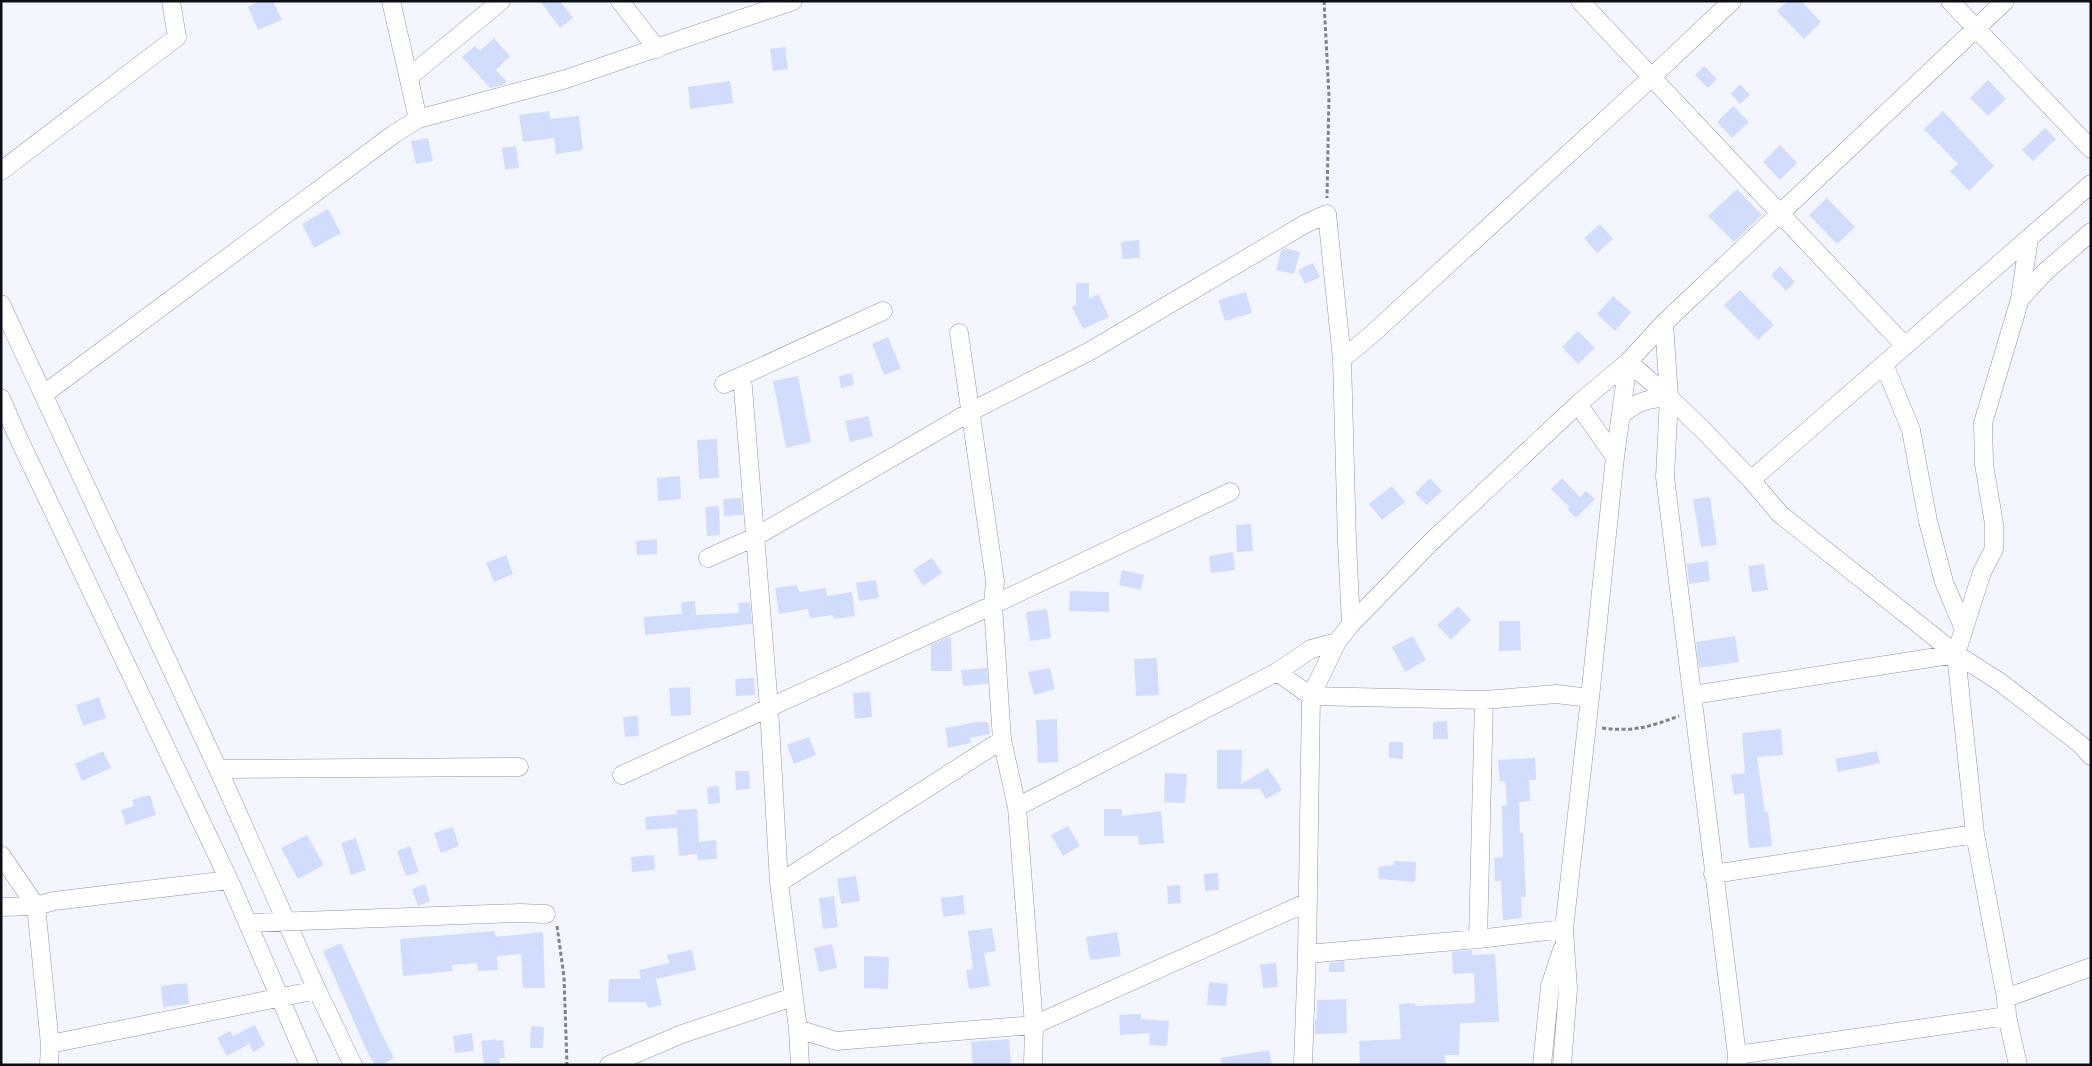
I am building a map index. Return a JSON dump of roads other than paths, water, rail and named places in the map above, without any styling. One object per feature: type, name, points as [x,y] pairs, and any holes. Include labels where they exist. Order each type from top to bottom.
[{"type":"street","points":[[1,171],[177,37],[171,1]]},
{"type":"street","points":[[391,1],[418,119]]},
{"type":"street","points":[[409,77],[501,1]]},
{"type":"street","points":[[620,1],[657,49]]},
{"type":"street","points":[[44,394],[386,140],[418,119],[566,80],[793,1]]},
{"type":"street","points":[[1580,1],[1905,346]]},
{"type":"street","points":[[1342,359],[1377,330],[1732,1]]},
{"type":"street","points":[[1950,1],[2091,149]]},
{"type":"street","points":[[1303,1065],[1307,954],[1311,696],[1337,642],[1351,624],[1431,542],[1578,404],[1628,362],[1664,323],[2005,1]]},
{"type":"street","points":[[1750,480],[2091,184]]},
{"type":"street","points":[[708,558],[755,537],[970,412],[1090,350],[1306,224],[1327,214],[1342,359],[1351,624]]},
{"type":"street","points":[[2020,299],[2046,271],[2091,232]]},
{"type":"street","points":[[2018,1065],[2007,1016],[2006,998],[1975,834],[1956,654],[1982,572],[1994,549],[1994,524],[1984,464],[1983,423],[2020,299],[2029,238]]},
{"type":"street","points":[[3,311],[44,394],[218,769],[352,1065]]},
{"type":"street","points":[[724,384],[883,311]]},
{"type":"street","points":[[1664,323],[1669,397],[1665,477],[1694,702],[1736,1060],[2007,1016]]},
{"type":"street","points":[[959,333],[995,581],[993,605],[1002,740],[1017,808],[1034,1025],[1034,1065]]},
{"type":"street","points":[[1628,362],[1669,397],[1750,480],[1780,514],[1956,654],[2000,682],[2080,744],[2091,756]]},
{"type":"street","points":[[1542,1065],[1550,986],[1564,937],[1615,457],[1628,362]]},
{"type":"street","points":[[1884,364],[1911,430],[1928,521],[1944,582],[1964,629]]},
{"type":"street","points":[[742,376],[769,706],[779,883],[798,1029],[800,1065]]},
{"type":"street","points":[[1621,415],[1635,404],[1649,398],[1669,397]]},
{"type":"street","points":[[1,398],[9,434],[229,880],[309,1065]]},
{"type":"street","points":[[1578,404],[1615,457]]},
{"type":"street","points":[[622,775],[993,605],[1230,492]]},
{"type":"street","points":[[1017,808],[1277,672],[1311,648],[1337,642]]},
{"type":"street","points":[[1694,702],[1956,654]]},
{"type":"street","points":[[1277,672],[1311,696],[1484,700],[1556,694],[1590,698]]},
{"type":"street","points":[[1478,939],[1484,700]]},
{"type":"street","points":[[779,883],[1002,740]]},
{"type":"street","points":[[218,769],[520,767]]},
{"type":"street","points":[[1714,874],[1975,834]]},
{"type":"street","points":[[1,855],[36,906],[50,1044],[50,1065]]},
{"type":"street","points":[[1,907],[36,906],[54,901],[229,880]]},
{"type":"street","points":[[798,1029],[836,1041],[1034,1025],[1308,902]]},
{"type":"street","points":[[248,923],[520,912],[546,914]]},
{"type":"street","points":[[1307,954],[1478,939],[1564,937]]},
{"type":"street","points":[[1562,1065],[1568,989],[1564,937]]},
{"type":"street","points":[[2006,998],[2091,967]]},
{"type":"street","points":[[50,1044],[317,990]]},
{"type":"street","points":[[609,1065],[682,1034],[793,997]]}]
